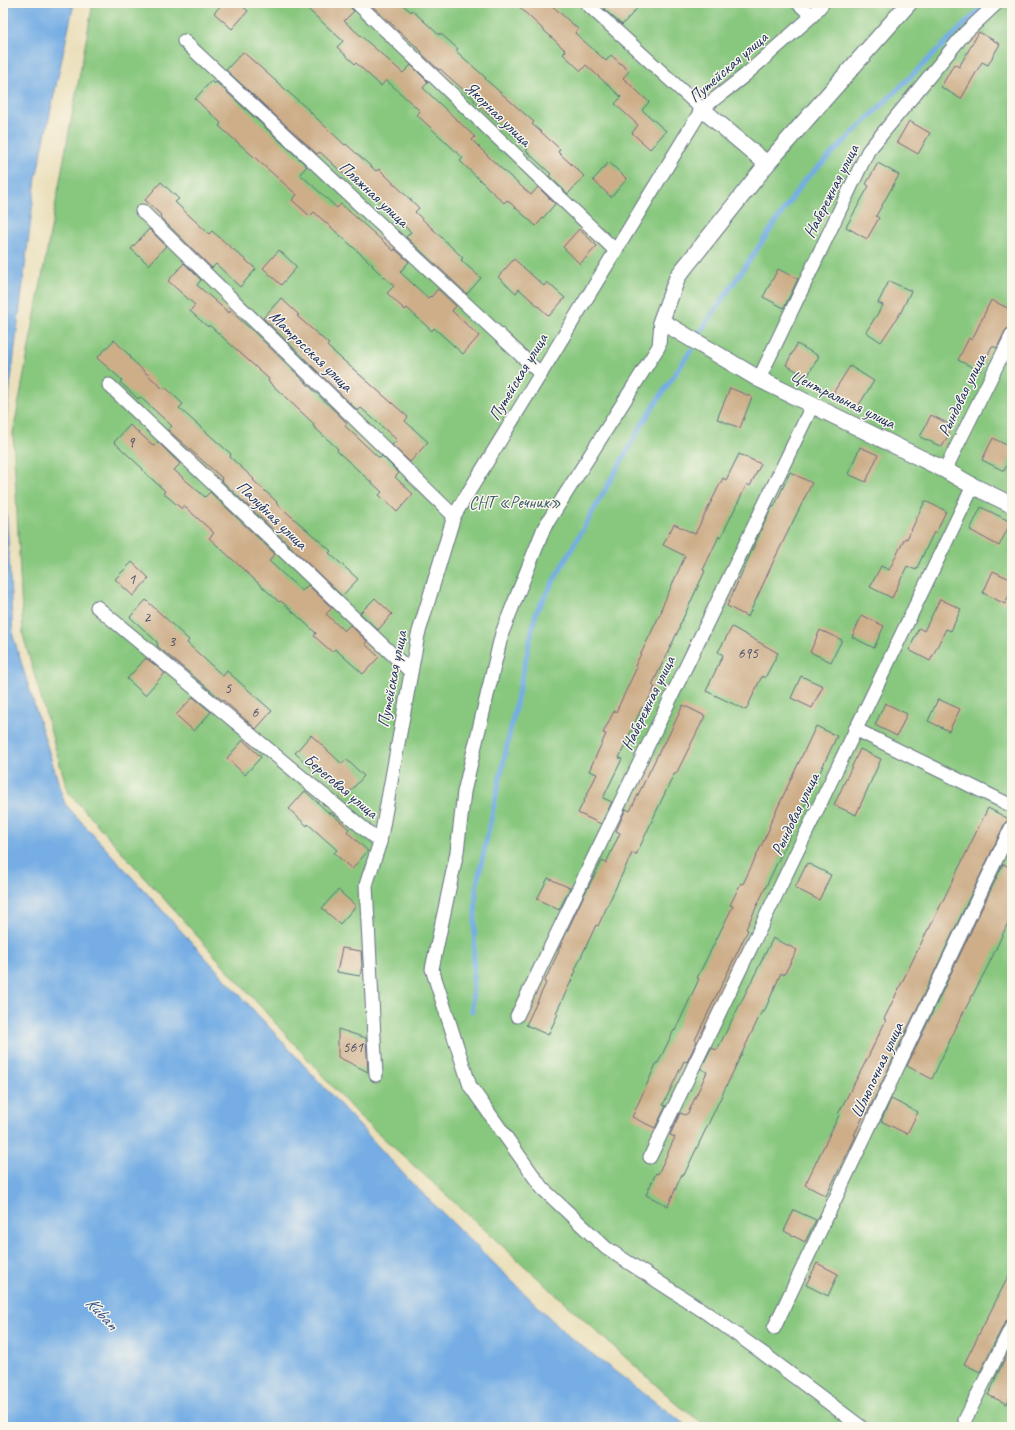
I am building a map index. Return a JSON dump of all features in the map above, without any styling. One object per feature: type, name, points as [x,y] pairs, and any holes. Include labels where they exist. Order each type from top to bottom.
[{"type":"street","name":"Якорная улица","points":[[356,3],[615,250]]},
{"type":"street","points":[[586,3],[702,109],[767,164]]},
{"type":"street","points":[[798,3],[812,16]]},
{"type":"street","name":"Путейская улица","points":[[380,842],[418,635],[454,516],[702,109],[744,76],[812,16],[823,3]]},
{"type":"street","points":[[862,1427],[705,1312],[606,1248],[542,1188],[470,1086],[432,968],[457,852],[464,792],[502,633],[544,528],[659,346],[661,320],[678,276],[767,164],[908,3]]},
{"type":"street","name":"Набережная улица","points":[[759,379],[868,151],[964,34],[998,3]]},
{"type":"street","name":"Пляжная улица","points":[[184,41],[541,374]]},
{"type":"street","name":"Матросская улица","points":[[142,212],[454,516]]},
{"type":"street","name":"Центральная улица","points":[[661,320],[759,379],[1012,504]]},
{"type":"street","name":"Рындовая улица","points":[[945,470],[1012,335]]},
{"type":"street","name":"Палубная улица","points":[[109,385],[411,672]]},
{"type":"street","name":"Набережная улица","points":[[517,1016],[812,406]]},
{"type":"street","name":"Рындовая улица","points":[[650,1157],[973,486]]},
{"type":"street","name":"Береговая улица","points":[[97,607],[380,842],[366,885],[376,1076]]},
{"type":"street","points":[[855,729],[1012,806]]},
{"type":"street","name":"Шлюпочная улица","points":[[774,1328],[1012,826]]},
{"type":"street","points":[[965,1420],[1012,1326]]},
{"type":"green space","name":"СНТ «Речник»","points":[[93,3],[1012,3],[1012,1427],[708,1427],[678,1405],[357,1114],[68,792],[23,635],[13,433]]},
{"type":"water","points":[[3,3],[74,3],[36,178],[3,444]]},
{"type":"water","name":"Kuban","points":[[3,444],[13,636],[65,804],[409,1180],[567,1335],[688,1427],[3,1427]]},
{"type":"building","points":[[223,3],[239,3],[248,11],[232,29],[214,13]]},
{"type":"building","points":[[301,3],[349,3],[349,6],[354,11],[344,21],[403,73],[411,65],[428,82],[423,88],[475,137],[472,140],[493,161],[531,195],[538,187],[555,204],[536,226],[507,200],[504,203],[460,161],[463,158],[417,115],[420,111],[386,80],[381,86],[337,47],[343,41]]},
{"type":"building","points":[[369,3],[401,3],[411,12],[412,10],[439,35],[440,33],[458,49],[456,51],[486,78],[485,79],[534,122],[532,124],[560,149],[558,152],[584,176],[568,194],[549,176],[551,174],[526,151],[528,149],[493,117],[492,118],[474,101],[475,100],[440,69],[439,70],[421,53],[422,52]]},
{"type":"building","points":[[515,3],[549,3],[578,29],[575,33],[606,61],[611,55],[629,71],[623,78],[649,102],[642,110],[666,131],[650,149],[632,133],[638,125],[615,104],[621,97],[586,65],[581,71],[563,54],[566,51]]},
{"type":"building","points":[[610,3],[642,3],[622,25],[604,9]]},
{"type":"building","points":[[979,32],[1000,44],[988,65],[982,62],[961,99],[941,87],[954,64],[959,67]]},
{"type":"building","points":[[243,52],[311,112],[345,145],[346,144],[376,171],[379,169],[419,208],[415,212],[463,258],[461,260],[481,278],[467,294],[406,237],[411,232],[385,209],[386,208],[350,175],[348,178],[320,152],[317,154],[226,70]]},
{"type":"building","points":[[211,81],[214,84],[216,82],[307,166],[300,174],[337,208],[341,204],[394,251],[395,249],[409,262],[400,272],[428,298],[430,296],[431,297],[438,289],[456,306],[452,311],[479,336],[463,354],[434,328],[432,331],[407,308],[405,310],[387,293],[394,286],[372,266],[373,265],[314,212],[310,216],[292,200],[297,195],[219,126],[221,123],[195,99]]},
{"type":"building","points":[[909,121],[930,133],[918,154],[897,142]]},
{"type":"building","points":[[609,162],[627,179],[611,197],[593,180]]},
{"type":"building","points":[[878,163],[899,175],[876,216],[879,218],[867,239],[846,227],[869,186],[866,184]]},
{"type":"building","points":[[161,182],[179,199],[175,202],[209,234],[212,231],[256,269],[240,287],[216,264],[212,268],[160,217],[161,215],[145,200]]},
{"type":"building","points":[[149,229],[166,246],[149,265],[131,249]]},
{"type":"building","points":[[579,229],[597,246],[580,264],[563,247]]},
{"type":"building","points":[[279,250],[297,267],[281,285],[263,268]]},
{"type":"building","points":[[514,259],[544,286],[547,282],[565,298],[549,316],[519,289],[516,293],[498,277]]},
{"type":"building","points":[[184,263],[201,280],[197,285],[229,313],[230,311],[252,330],[347,423],[345,426],[378,457],[380,458],[382,456],[399,473],[395,477],[413,494],[397,512],[379,495],[382,492],[337,451],[338,449],[313,426],[314,424],[268,381],[269,379],[209,325],[208,327],[190,311],[195,305],[168,281]]},
{"type":"building","points":[[778,269],[798,279],[784,308],[763,297]]},
{"type":"building","points":[[889,281],[911,291],[901,312],[881,342],[866,332],[883,305],[878,303]]},
{"type":"building","points":[[281,298],[299,315],[297,316],[329,344],[327,346],[408,417],[405,421],[428,442],[410,462],[392,445],[397,440],[361,408],[358,411],[263,318]]},
{"type":"building","points":[[991,300],[1012,310],[1012,327],[1005,331],[997,348],[992,346],[980,371],[958,360],[969,338],[972,340]]},
{"type":"building","points":[[114,340],[131,357],[130,358],[163,389],[165,387],[183,404],[179,408],[231,454],[230,457],[277,502],[276,503],[331,551],[329,553],[358,579],[342,596],[221,480],[222,478],[168,430],[172,426],[140,397],[138,399],[120,382],[122,380],[97,358]]},
{"type":"building","points":[[797,344],[819,356],[807,377],[786,365]]},
{"type":"building","points":[[850,366],[874,381],[857,408],[833,393]]},
{"type":"building","points":[[730,388],[752,397],[740,428],[717,419]]},
{"type":"building","points":[[931,415],[953,426],[942,447],[920,437]]},
{"type":"building","points":[[130,425],[154,446],[158,442],[180,464],[174,470],[205,497],[210,492],[275,554],[269,561],[302,591],[308,585],[332,608],[326,614],[344,631],[350,625],[367,641],[365,644],[379,657],[363,674],[335,649],[332,652],[314,636],[316,633],[281,601],[279,602],[209,538],[214,533],[184,506],[182,509],[163,493],[165,491],[114,442]]},
{"type":"building","points":[[993,438],[1012,448],[1012,454],[1004,471],[982,460]]},
{"type":"building","points":[[860,447],[878,455],[866,482],[848,474]]},
{"type":"building","points":[[739,454],[761,464],[750,486],[747,484],[721,537],[719,536],[703,570],[705,571],[680,627],[652,685],[655,687],[644,708],[642,707],[619,758],[622,759],[603,798],[612,802],[601,824],[578,813],[597,774],[589,771],[606,734],[603,733],[614,711],[616,712],[637,667],[635,666],[662,610],[661,609],[685,556],[663,545],[674,524],[695,534],[723,478],[726,480]]},
{"type":"building","points":[[790,472],[812,483],[748,617],[727,606],[762,528],[772,507],[774,507]]},
{"type":"building","points":[[925,501],[946,511],[916,570],[907,566],[892,598],[870,587],[881,566],[889,570],[905,538],[907,539]]},
{"type":"building","points":[[981,507],[1011,522],[999,546],[970,530]]},
{"type":"building","points":[[132,562],[149,578],[133,596],[115,579]]},
{"type":"building","points":[[993,571],[1012,580],[1012,588],[1005,604],[983,593]]},
{"type":"building","points":[[375,598],[392,614],[378,630],[360,613]]},
{"type":"building","points":[[940,599],[961,609],[951,631],[946,629],[930,661],[909,650],[919,628],[924,631]]},
{"type":"building","points":[[146,600],[189,640],[187,643],[223,676],[227,671],[272,711],[256,729],[157,646],[156,641],[130,617]]},
{"type":"building","points":[[862,615],[884,626],[874,648],[852,637]]},
{"type":"building","points":[[732,627],[778,653],[765,678],[762,676],[746,710],[706,691],[723,655],[718,652]]},
{"type":"building","points":[[820,630],[842,640],[831,662],[810,652]]},
{"type":"building","points":[[146,658],[165,673],[145,695],[127,679]]},
{"type":"building","points":[[801,676],[823,686],[812,708],[791,698]]},
{"type":"building","points":[[193,697],[211,712],[194,731],[176,715]]},
{"type":"building","points":[[938,699],[960,709],[949,731],[928,721]]},
{"type":"building","points":[[885,703],[907,714],[897,736],[875,725]]},
{"type":"building","points":[[683,705],[705,716],[676,774],[674,774],[636,855],[632,853],[598,926],[596,925],[556,1013],[558,1014],[548,1035],[526,1025],[584,895],[602,861],[606,863],[620,833],[616,831],[626,809],[630,811]]},
{"type":"building","points":[[816,726],[837,736],[746,929],[748,930],[695,1040],[697,1041],[687,1062],[684,1061],[663,1105],[666,1106],[655,1128],[632,1117],[657,1062],[658,1063],[674,1030],[675,1031],[699,979],[697,978],[733,906],[730,905],[741,883],[743,884]]},
{"type":"building","points":[[311,735],[342,764],[346,759],[364,776],[348,794],[317,765],[313,769],[295,753]]},
{"type":"building","points":[[243,740],[261,757],[245,775],[227,758]]},
{"type":"building","points":[[860,749],[881,759],[856,815],[834,805]]},
{"type":"building","points":[[305,791],[349,829],[347,832],[368,851],[352,869],[334,853],[337,850],[308,824],[307,826],[289,809]]},
{"type":"building","points":[[988,808],[1009,819],[1005,823],[867,1114],[865,1113],[854,1135],[856,1136],[826,1196],[805,1185],[839,1115],[838,1114],[886,1020],[884,1019]]},
{"type":"building","points":[[807,863],[831,875],[819,900],[795,888]]},
{"type":"building","points":[[1003,864],[1012,868],[1012,914],[932,1079],[907,1066]]},
{"type":"building","points":[[548,878],[570,888],[559,910],[537,899]]},
{"type":"building","points":[[338,890],[356,906],[340,924],[322,908]]},
{"type":"building","points":[[773,938],[797,950],[784,975],[781,973],[764,1012],[762,1011],[684,1175],[682,1174],[668,1206],[646,1195],[656,1173],[658,1174],[675,1137],[670,1135],[680,1113],[685,1115],[688,1113],[707,1072],[701,1069],[711,1048],[717,1050]]},
{"type":"building","points":[[342,948],[361,951],[362,965],[360,976],[337,972]]},
{"type":"building","points":[[338,1029],[366,1038],[368,1072],[338,1057]]},
{"type":"building","points":[[891,1099],[918,1112],[907,1134],[881,1121]]},
{"type":"building","points":[[794,1210],[816,1220],[805,1242],[784,1231]]},
{"type":"building","points":[[817,1263],[838,1274],[828,1296],[806,1285]]},
{"type":"building","points":[[1012,1269],[1012,1318],[1005,1322],[980,1372],[964,1364]]},
{"type":"building","points":[[1012,1344],[1012,1394],[1007,1404],[988,1395]]},
{"type":"waterway","points":[[700,332],[804,181],[986,3]]},
{"type":"waterway","points":[[472,1011],[476,888],[536,612],[644,421],[691,350]]}]
